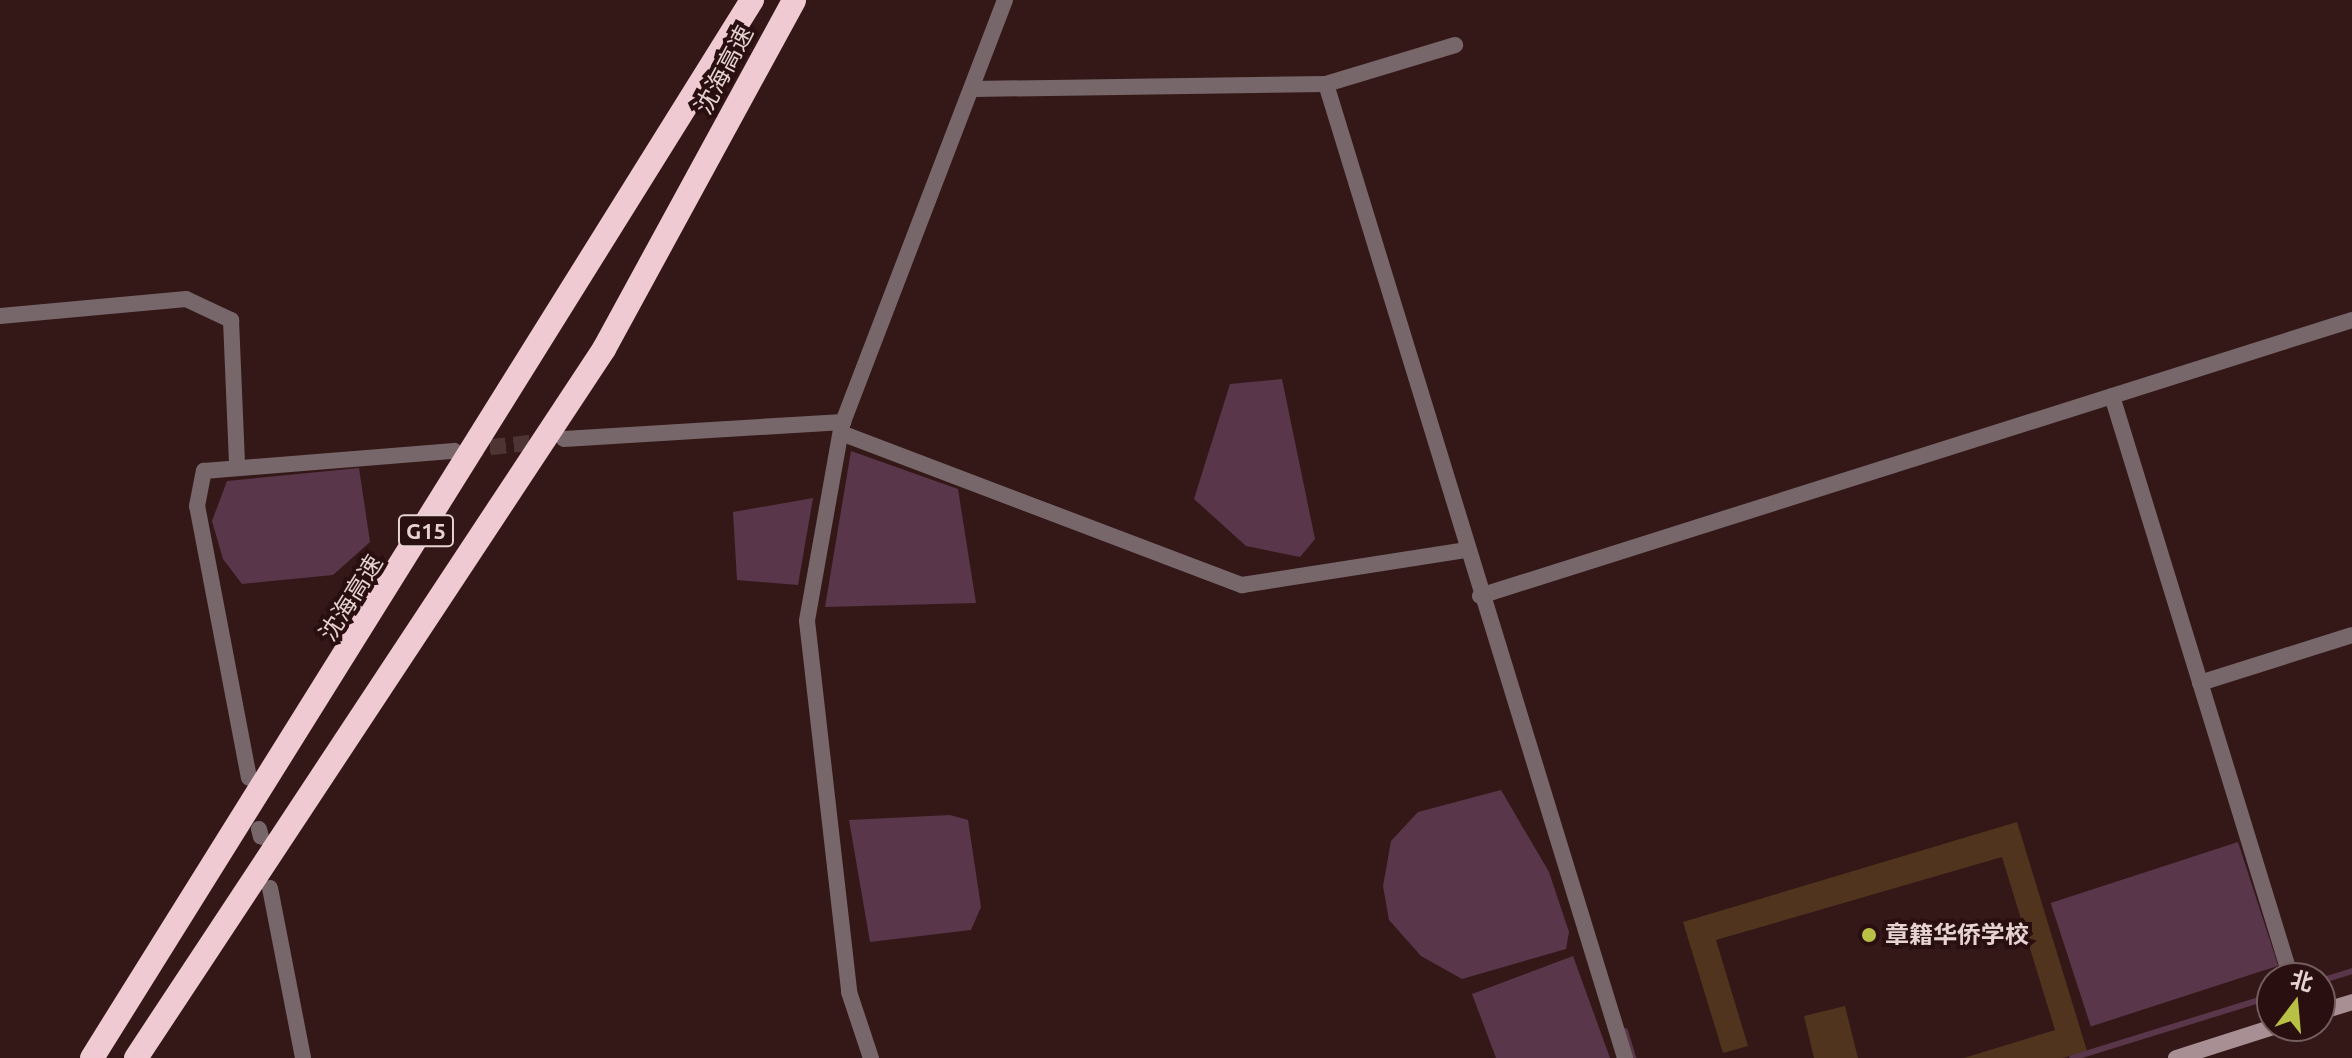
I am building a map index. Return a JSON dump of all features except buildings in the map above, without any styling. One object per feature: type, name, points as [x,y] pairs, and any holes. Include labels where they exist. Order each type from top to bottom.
[{"type":"highway","name":"沈海高速","points":[[92,1058],[752,0]]},
{"type":"highway","name":"沈海高速","points":[[136,1058],[604,349],[794,0]]},
{"type":"street","points":[[871,1058],[849,992],[807,621],[842,428],[1005,0]]},
{"type":"street","points":[[973,89],[1326,84],[1455,45]]},
{"type":"street","points":[[1326,84],[1465,550],[1625,1058]]},
{"type":"street","points":[[0,316],[186,299],[231,320],[237,465]]},
{"type":"street","points":[[1480,596],[2352,320]]},
{"type":"street","points":[[2112,396],[2286,962]]},
{"type":"street","points":[[564,439],[842,428],[1242,585],[1465,550]]},
{"type":"street","points":[[249,778],[197,506],[204,471],[237,465],[454,451]]},
{"type":"street","points":[[2200,683],[2352,635]]},
{"type":"street","points":[[270,888],[303,1058]]},
{"type":"street","points":[[2176,1058],[2256,1032]]},
{"type":"shaded area","points":[[1282,379],[1315,539],[1300,557],[1246,546],[1194,499],[1230,384]]},
{"type":"shaded area","points":[[851,451],[958,489],[976,603],[825,607]]},
{"type":"shaded area","points":[[359,468],[370,542],[333,575],[242,584],[223,559],[212,521],[227,481]]},
{"type":"shaded area","points":[[813,498],[798,585],[737,580],[733,512]]},
{"type":"shaded area","points":[[1501,790],[1549,872],[1569,932],[1566,949],[1462,979],[1421,956],[1389,920],[1383,886],[1391,841],[1418,812]]},
{"type":"shaded area","points":[[950,815],[968,820],[981,907],[971,930],[870,942],[849,820]]},
{"type":"shaded area","points":[[2017,822],[2087,1051],[2063,1058],[1964,1058],[2055,1030],[2002,857],[1716,940],[1748,1046],[1723,1053],[1683,922]]},
{"type":"shaded area","points":[[2238,842],[2277,962],[2256,962],[2256,973],[2091,1027],[2051,903]]},
{"type":"shaded area","points":[[1573,956],[1610,1058],[1496,1058],[1472,994]]},
{"type":"shaded area","points":[[1845,1006],[1858,1058],[1814,1058],[1804,1016]]},
{"type":"waterway","points":[[2336,976],[2352,971]]},
{"type":"waterway","points":[[2072,1058],[2256,1001]]},
{"type":"waterway","points":[[1625,1031],[1633,1058]]},
{"type":"tunnel","points":[[466,450],[546,441]]},
{"type":"place","name":"章籍华侨学校","points":[[1869,935]]}]
